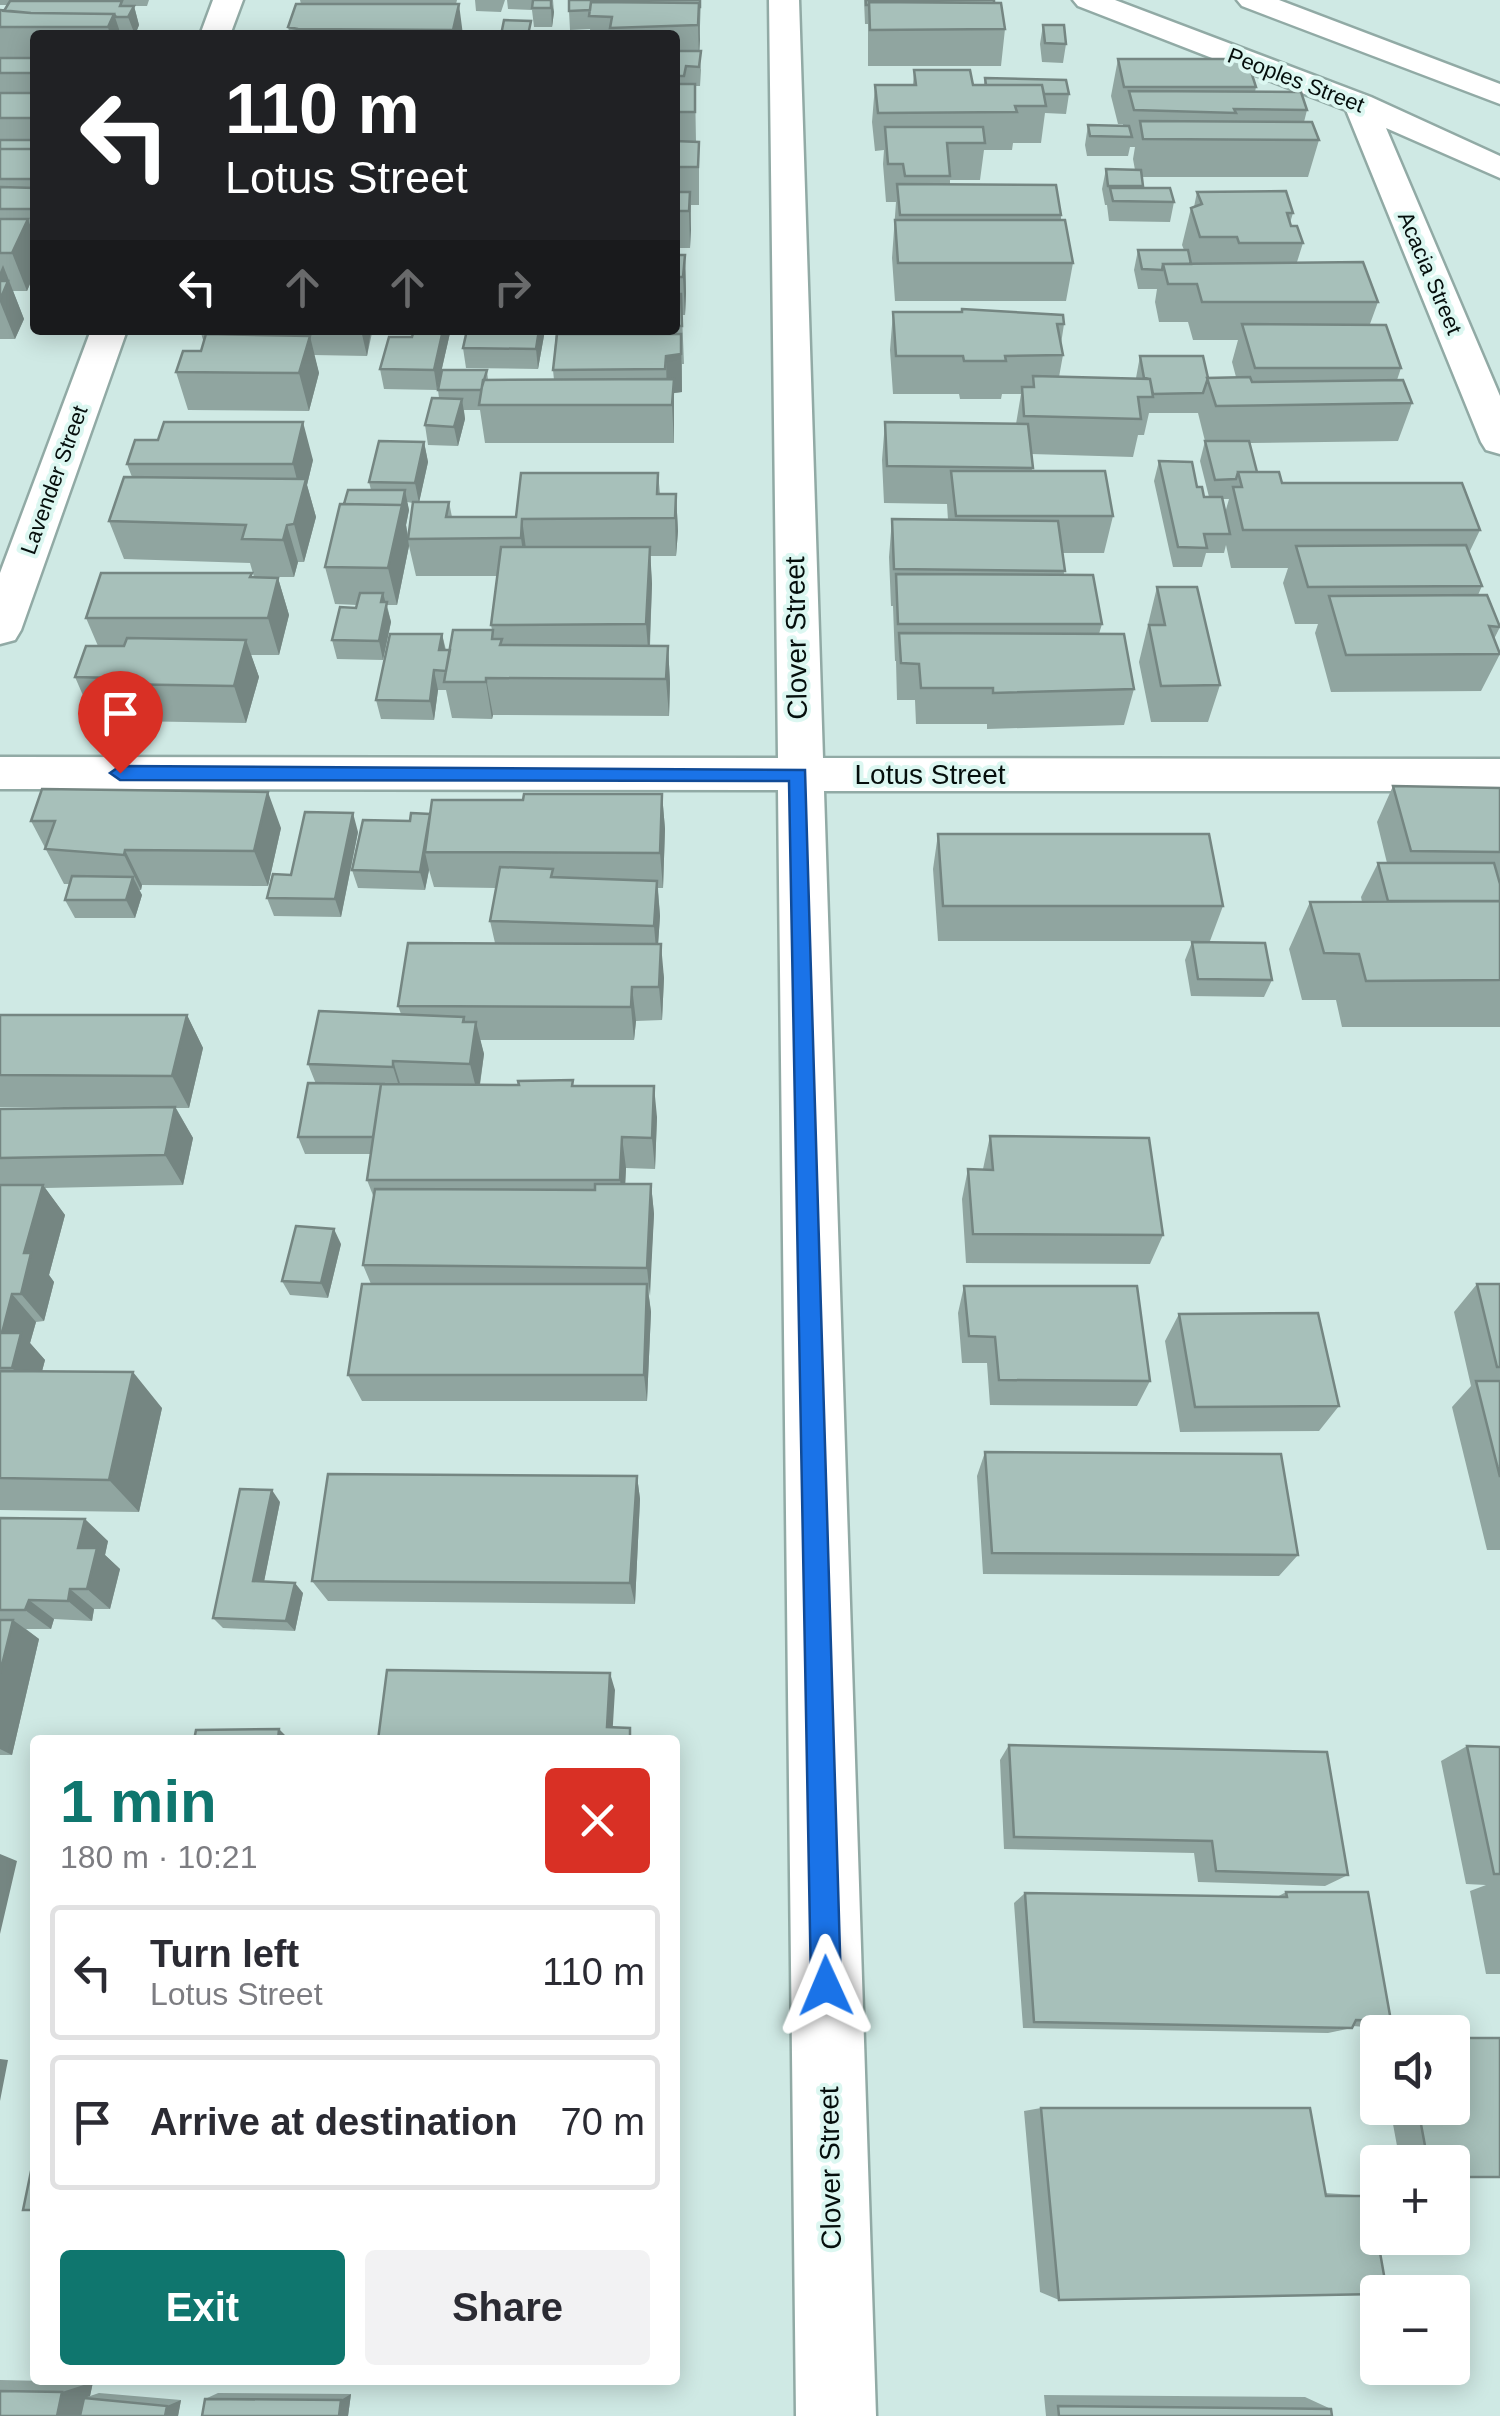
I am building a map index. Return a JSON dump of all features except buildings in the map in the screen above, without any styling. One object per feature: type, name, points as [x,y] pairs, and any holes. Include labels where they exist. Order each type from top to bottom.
[{"type":"main road","points":[[217,30],[228,0]]},
{"type":"main road","name":"Clover Street","points":[[784,0],[836,2416]]},
{"type":"main road","name":"Peoples Street","points":[[1088,0],[1360,104],[1500,168]]},
{"type":"main road","points":[[1252,0],[1500,95]]},
{"type":"main road","name":"Acacia Street","points":[[1360,104],[1500,442]]},
{"type":"main road","name":"Lavender Street","points":[[0,630],[106,335]]},
{"type":"main road","name":"Lotus Street","points":[[0,773],[1500,775]]},
{"type":"route","points":[[120,773],[798,774],[826,1986]]}]
